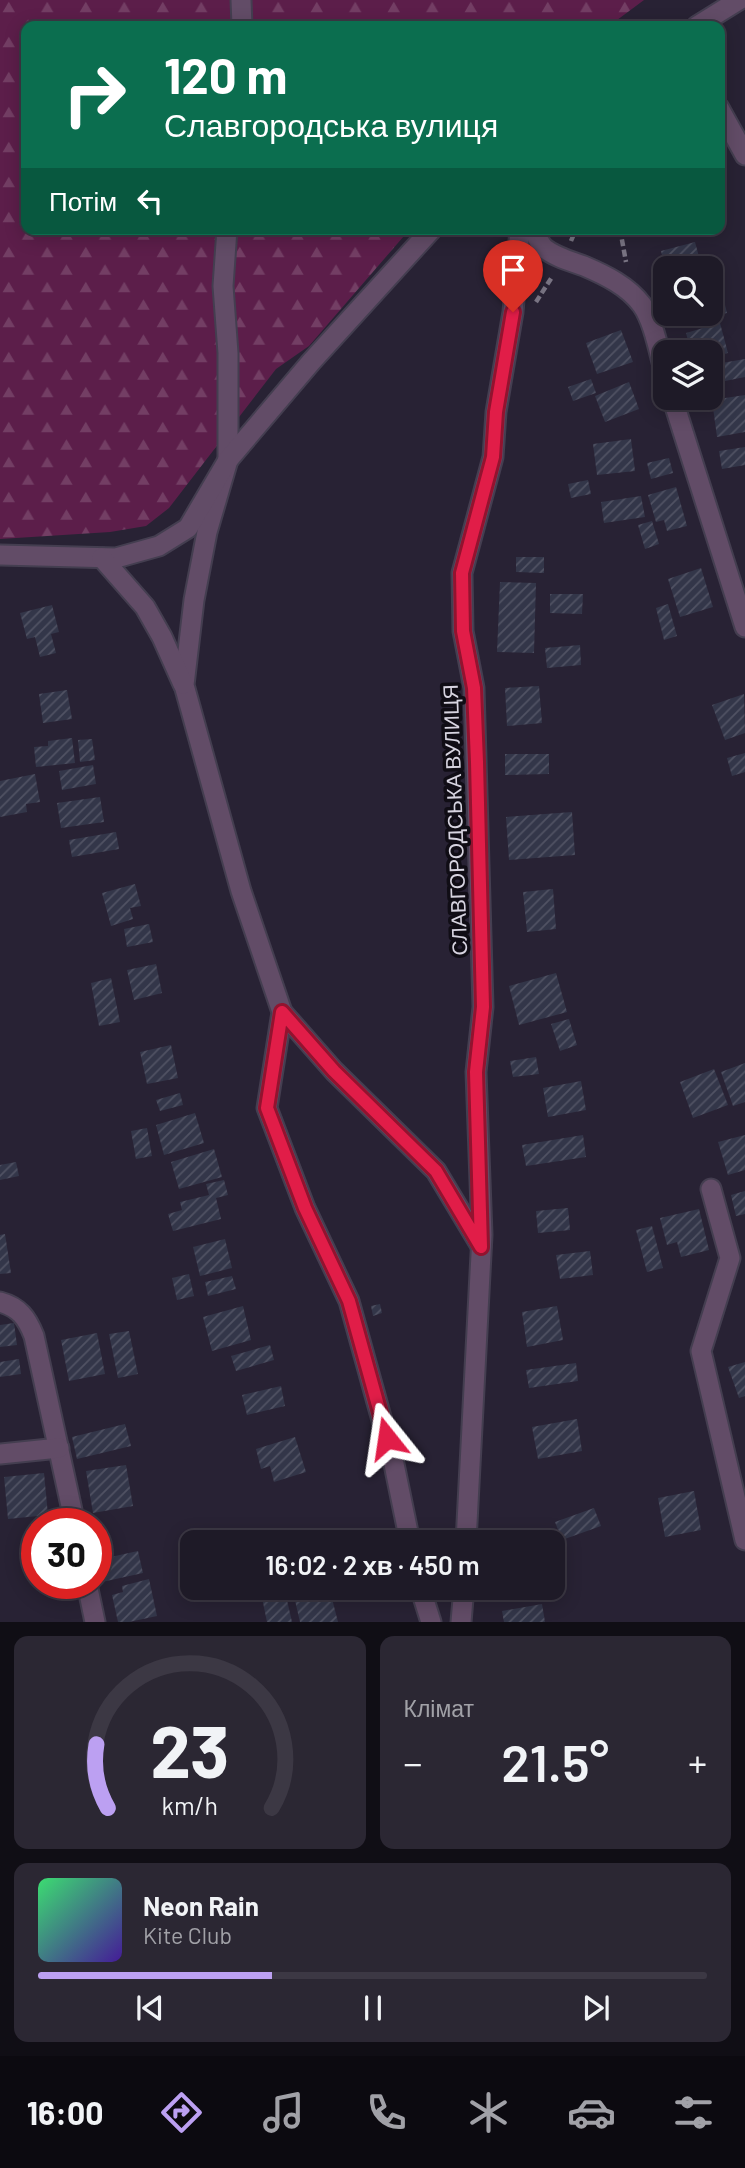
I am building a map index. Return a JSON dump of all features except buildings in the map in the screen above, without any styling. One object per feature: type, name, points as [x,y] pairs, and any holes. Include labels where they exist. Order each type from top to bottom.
[{"type":"street","points":[[241,0],[242,21]]},
{"type":"street","points":[[706,21],[739,0]]},
{"type":"street","points":[[725,119],[745,155]]},
{"type":"street","points":[[184,685],[194,600],[207,532],[228,460],[228,353],[223,286],[227,235]]},
{"type":"street","points":[[0,555],[116,558],[159,546],[188,528],[228,460],[427,235]]},
{"type":"street","name":"СЛАВГОРОДСЬКА ВУЛИЦЯ","points":[[467,1530],[481,1247],[476,1072],[483,1007],[474,688],[463,631],[462,573],[493,457],[496,412],[513,312],[519,235]]},
{"type":"street","points":[[536,235],[543,247],[607,277],[635,297],[644,307],[655,340]]},
{"type":"street","points":[[676,410],[745,627]]},
{"type":"street","points":[[102,558],[145,607],[184,685],[241,891],[282,1012],[334,1071],[436,1171],[481,1247]]},
{"type":"street","points":[[282,1012],[267,1108],[305,1208],[349,1301],[394,1464],[408,1530]]},
{"type":"street","points":[[711,1189],[730,1258],[701,1351],[745,1540]]},
{"type":"street","points":[[0,1301],[13,1307],[28,1321],[34,1336],[72,1508]]},
{"type":"street","points":[[0,1454],[59,1448]]},
{"type":"street","points":[[90,1599],[95,1622]]},
{"type":"street","points":[[424,1600],[431,1622]]},
{"type":"street","points":[[461,1622],[463,1600]]},
{"type":"green space","points":[[0,0],[644,0],[616,21],[21,21],[21,235],[405,235],[309,346],[276,369],[169,508],[146,526],[110,532],[0,539]]},
{"type":"route","points":[[387,1438],[349,1301],[305,1208],[267,1108],[282,1012],[334,1071],[436,1171],[481,1247],[476,1072],[483,1007],[477,762],[474,688],[463,631],[462,573],[493,457],[496,412],[513,312]]}]
